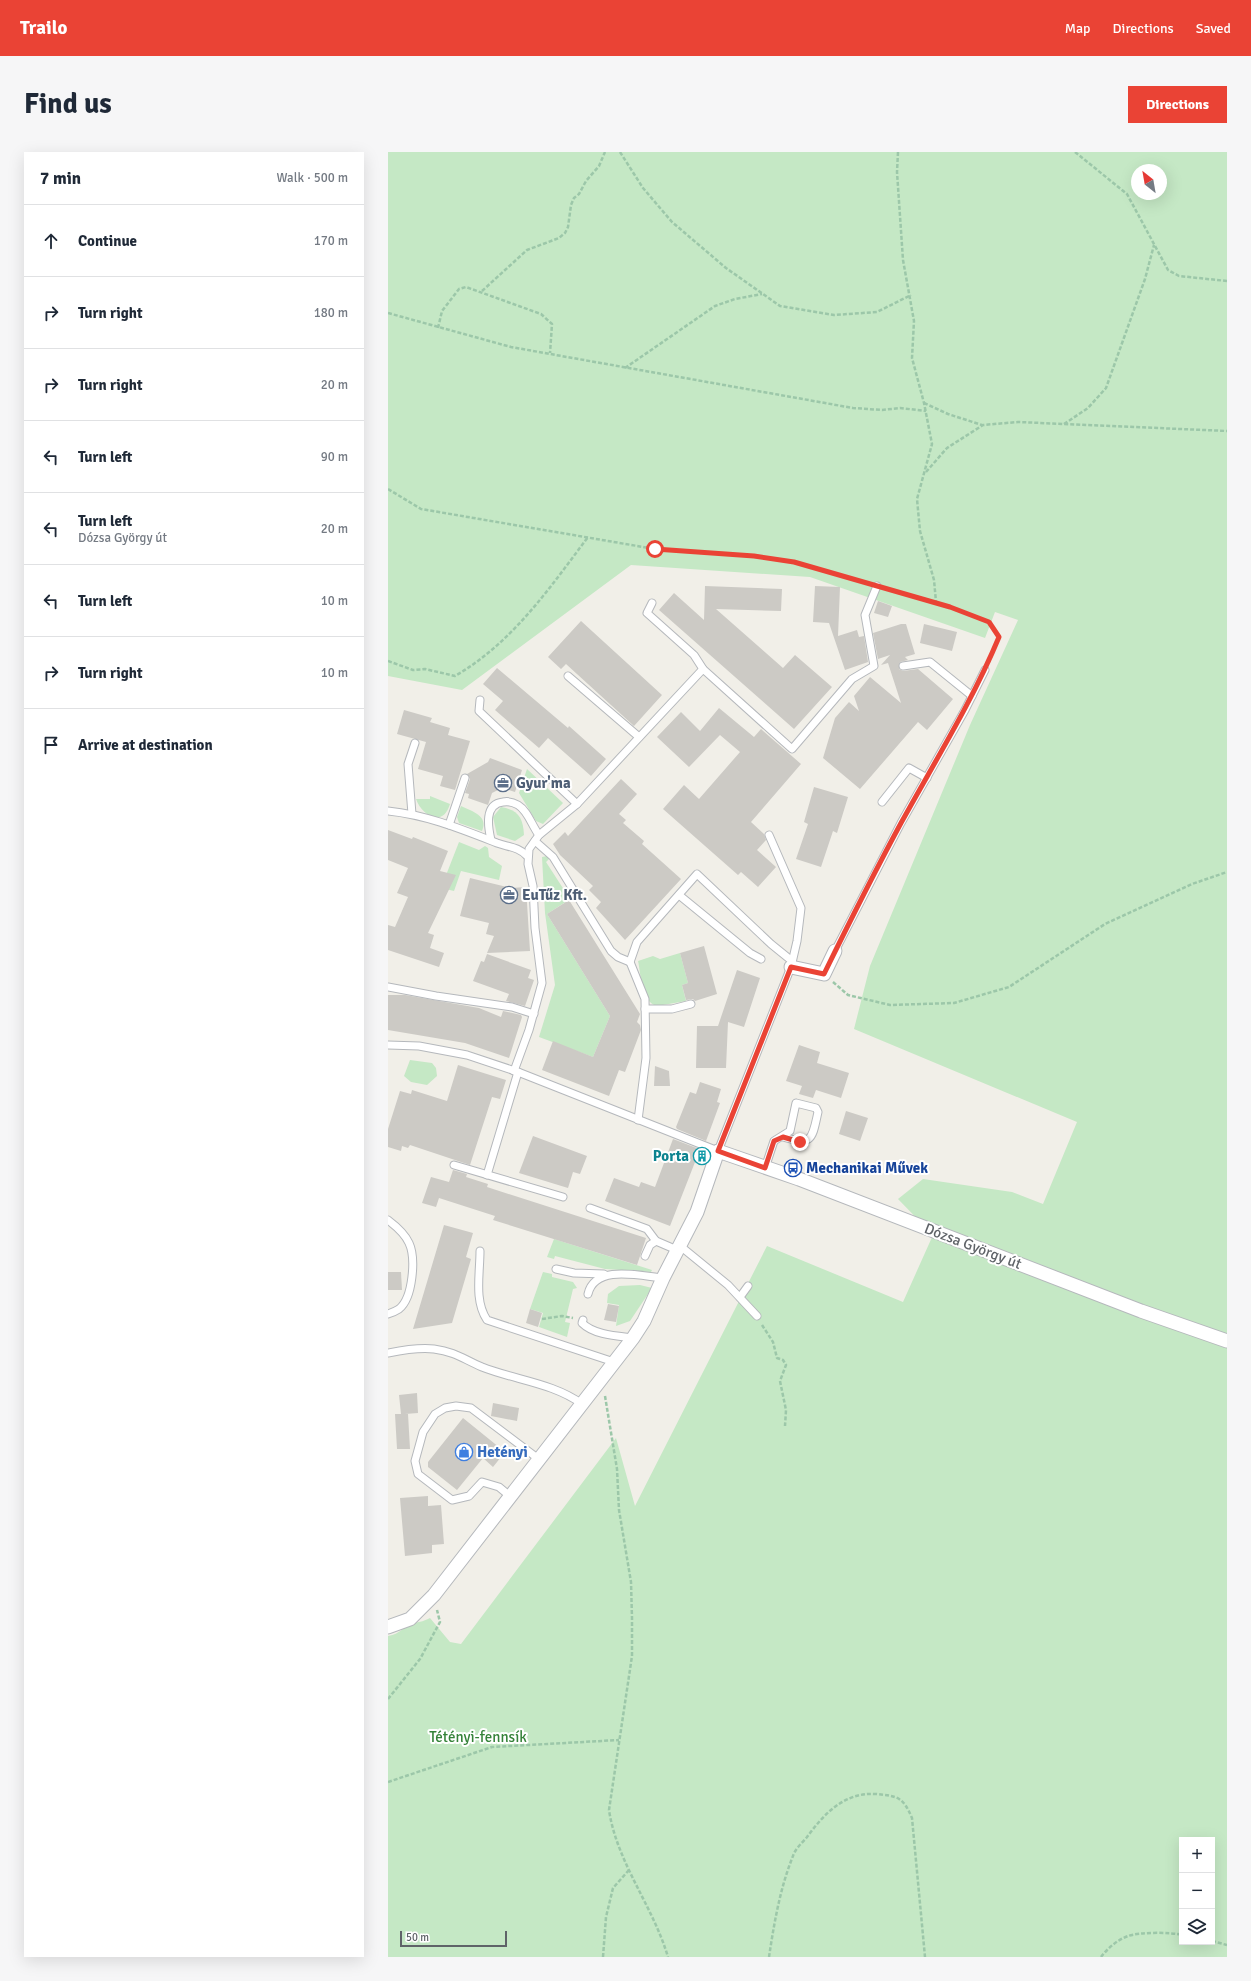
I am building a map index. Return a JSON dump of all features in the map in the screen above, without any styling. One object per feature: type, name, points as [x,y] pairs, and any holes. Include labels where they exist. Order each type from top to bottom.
[{"type":"street","points":[[791,964],[824,974],[835,952]]},
{"type":"street","points":[[388,1627],[410,1619],[434,1595],[633,1338],[644,1321],[663,1278],[697,1212],[718,1151]]},
{"type":"street","name":"Dózsa György út","points":[[718,1151],[799,1179],[1141,1311],[1227,1341]]},
{"type":"lane","points":[[652,602],[647,613],[694,655],[703,670],[792,749],[852,679],[874,666],[865,616],[877,586]]},
{"type":"lane","points":[[903,666],[930,662],[972,696]]},
{"type":"lane","points":[[528,856],[537,838],[577,804],[703,670]]},
{"type":"lane","points":[[835,952],[901,823],[985,670]]},
{"type":"lane","points":[[568,676],[640,737]]},
{"type":"lane","points":[[480,700],[479,711],[577,804]]},
{"type":"lane","points":[[412,814],[408,764],[415,743]]},
{"type":"lane","points":[[882,802],[908,768],[927,778]]},
{"type":"lane","points":[[449,825],[465,778]]},
{"type":"lane","points":[[491,840],[488,826],[492,807],[500,802],[510,801],[518,805],[526,813],[537,838],[553,857],[611,951],[618,957],[630,962]]},
{"type":"lane","points":[[388,811],[412,814],[449,825],[522,850],[528,856],[533,886],[535,928],[542,973],[542,983],[487,1175]]},
{"type":"lane","points":[[388,1045],[419,1046],[468,1055],[516,1072],[718,1151],[791,964],[797,941],[801,908],[769,835]]},
{"type":"lane","points":[[638,1120],[646,1058],[645,999],[630,962],[637,942],[697,874],[791,964]]},
{"type":"lane","points":[[680,895],[750,953],[760,959]]},
{"type":"lane","points":[[388,987],[436,996],[506,1006],[534,1014]]},
{"type":"lane","points":[[645,1009],[672,1009],[691,1004]]},
{"type":"lane","points":[[765,1168],[774,1141],[783,1137],[790,1131],[796,1104],[816,1108],[818,1112],[813,1133],[807,1140],[800,1142],[783,1137]]},
{"type":"lane","points":[[454,1165],[564,1198]]},
{"type":"lane","points":[[590,1208],[647,1229],[656,1241],[678,1248],[728,1284],[757,1316]]},
{"type":"lane","points":[[388,1221],[399,1229],[409,1243],[414,1257],[409,1292],[400,1308],[388,1314]]},
{"type":"lane","points":[[646,1256],[650,1245],[656,1241]]},
{"type":"lane","points":[[480,1251],[479,1302],[481,1311],[487,1320],[614,1362]]},
{"type":"lane","points":[[556,1269],[574,1273],[663,1278]]},
{"type":"lane","points":[[588,1294],[594,1282],[601,1277],[610,1274]]},
{"type":"lane","points":[[740,1297],[748,1286]]},
{"type":"lane","points":[[583,1320],[587,1328],[614,1336],[633,1338]]},
{"type":"lane","points":[[388,1353],[409,1349],[432,1348],[456,1353],[481,1366],[515,1378],[558,1390],[582,1404]]},
{"type":"lane","points":[[510,1497],[499,1487],[482,1482],[469,1496],[452,1500],[418,1474],[415,1461],[423,1432],[435,1414],[445,1408],[456,1406],[471,1408],[540,1460]]},
{"type":"path","points":[[482,292],[527,250],[559,238],[565,233],[568,227],[571,205],[574,198],[579,194],[586,181],[599,166],[605,152]]},
{"type":"path","points":[[620,152],[643,188],[672,222],[726,268],[780,306],[834,315],[877,312],[911,295]]},
{"type":"path","points":[[898,152],[897,172],[903,260],[911,295],[914,321],[912,358],[926,411],[932,444],[926,473],[917,499],[920,531],[934,580],[936,602]]},
{"type":"path","points":[[1075,152],[1127,194],[1168,270],[1178,276],[1227,281]]},
{"type":"path","points":[[1063,424],[1088,408],[1098,399],[1106,388],[1145,279],[1154,244]]},
{"type":"path","points":[[438,328],[442,311],[459,289],[466,287],[542,314],[552,324],[550,353]]},
{"type":"path","points":[[625,368],[715,306],[735,299],[762,294]]},
{"type":"path","points":[[388,313],[511,347],[625,368],[853,408],[882,410],[900,408],[926,411]]},
{"type":"path","points":[[924,403],[948,414],[983,425],[1018,422],[1227,431]]},
{"type":"path","points":[[926,473],[947,448],[983,425]]},
{"type":"path","points":[[388,489],[421,508],[655,549],[754,556],[794,562],[936,602],[989,622],[994,627],[999,637],[985,670]]},
{"type":"path","points":[[389,661],[413,670],[425,669],[455,676],[479,661],[525,620],[588,537]]},
{"type":"path","points":[[824,974],[848,995],[890,1005],[954,1003],[1009,987],[1105,924],[1192,884],[1227,872]]},
{"type":"path","points":[[542,1319],[562,1316],[583,1320]]},
{"type":"path","points":[[757,1316],[773,1342],[777,1358],[783,1360],[786,1365],[780,1381],[786,1410],[785,1426]]},
{"type":"path","points":[[600,1380],[606,1399],[617,1469],[619,1510],[631,1582],[632,1618],[632,1656],[609,1810],[611,1823],[629,1870],[662,1938],[668,1957]]},
{"type":"path","points":[[388,1699],[420,1659],[440,1622],[434,1595]]},
{"type":"path","points":[[388,1782],[492,1746],[619,1740]]},
{"type":"path","points":[[769,1957],[774,1924],[793,1855],[822,1817],[838,1803],[868,1794],[895,1796],[906,1803],[912,1818],[925,1957]]},
{"type":"path","points":[[603,1957],[606,1916],[613,1888],[629,1870]]},
{"type":"path","points":[[1101,1957],[1108,1947],[1128,1936],[1172,1932],[1179,1934]]},
{"type":"path","points":[[1215,1942],[1227,1945]]},
{"type":"green space","name":"Tétényi-fennsík","points":[[388,152],[1227,152],[1227,1957],[388,1957],[388,1636],[396,1634],[408,1625],[430,1618],[450,1642],[461,1644],[616,1438],[635,1506],[767,1246],[903,1302],[933,1235],[898,1199],[923,1179],[1012,1192],[1043,1204],[1077,1122],[854,1029],[870,966],[970,725],[1018,620],[995,612],[985,638],[810,577],[631,565],[462,690],[388,676]]},
{"type":"green space","points":[[527,769],[563,803],[543,824],[536,821],[519,793]]},
{"type":"green space","points":[[430,796],[450,804],[443,816],[433,817],[428,814],[419,805],[416,799],[430,799]]},
{"type":"green space","points":[[461,806],[474,812],[481,818],[484,826],[482,831],[459,823],[457,817]]},
{"type":"green space","points":[[501,807],[512,810],[521,819],[524,835],[515,841],[497,835],[493,817]]},
{"type":"green space","points":[[459,842],[479,850],[485,846],[488,848],[489,857],[502,866],[499,880],[461,871],[454,891],[441,888]]},
{"type":"green space","points":[[547,856],[549,859],[546,862],[568,896],[567,901],[547,914],[610,1016],[593,1057],[539,1037],[555,985],[545,913],[542,857]]},
{"type":"green space","points":[[680,953],[688,983],[682,985],[686,1001],[657,1006],[648,999],[645,993],[638,961],[653,956],[660,959]]},
{"type":"green space","points":[[410,1060],[432,1063],[436,1068],[437,1076],[427,1085],[411,1082],[404,1076]]},
{"type":"green space","points":[[554,1239],[652,1270],[651,1272],[605,1269],[555,1256],[554,1259],[547,1257]]},
{"type":"green space","points":[[543,1272],[552,1274],[552,1277],[573,1282],[577,1288],[573,1289],[565,1322],[570,1323],[567,1337],[539,1327],[543,1313],[530,1309]]},
{"type":"green space","points":[[640,1285],[652,1288],[630,1321],[616,1326],[619,1305],[607,1303],[608,1294],[619,1286]]},
{"type":"building","points":[[705,586],[782,589],[781,611],[716,609],[783,668],[795,655],[832,687],[794,729],[659,610],[674,593],[704,620]]},
{"type":"building","points":[[815,586],[840,587],[838,636],[857,630],[859,637],[864,636],[868,662],[845,670],[829,623],[813,622]]},
{"type":"building","points":[[878,601],[892,606],[888,617],[874,613]]},
{"type":"building","points":[[581,621],[662,695],[634,726],[566,664],[561,669],[548,657]]},
{"type":"building","points":[[901,624],[906,624],[915,654],[905,657],[908,660],[900,662],[899,669],[903,671],[918,669],[953,699],[927,730],[918,722],[860,789],[823,758],[835,718],[849,702],[859,711],[854,696],[870,677],[901,703],[888,663],[881,665],[890,655],[878,659],[873,633]]},
{"type":"building","points":[[924,624],[957,632],[952,651],[920,643]]},
{"type":"building","points":[[497,668],[568,728],[569,726],[606,759],[591,776],[548,738],[539,748],[495,710],[503,701],[483,684]]},
{"type":"building","points":[[719,708],[754,737],[761,729],[801,764],[751,822],[764,834],[766,840],[757,850],[776,867],[758,887],[741,872],[738,875],[663,809],[684,785],[699,799],[740,752],[720,735],[689,767],[657,737],[681,712],[700,731]]},
{"type":"building","points":[[404,710],[432,718],[430,722],[450,728],[448,735],[470,741],[455,790],[440,786],[443,776],[418,769],[426,742],[397,734]]},
{"type":"building","points":[[490,758],[522,770],[515,792],[502,788],[492,793],[488,805],[468,798],[469,794],[465,793],[470,779],[467,774],[488,762]]},
{"type":"building","points":[[621,779],[637,794],[619,814],[626,820],[623,823],[644,841],[642,844],[681,879],[625,940],[596,908],[601,902],[589,890],[593,886],[560,855],[553,844],[565,832],[568,836]]},
{"type":"building","points":[[814,787],[848,797],[837,833],[833,831],[821,867],[796,859],[808,824],[804,822]]},
{"type":"building","points":[[388,830],[412,839],[413,837],[448,851],[440,871],[456,875],[428,933],[434,935],[430,948],[444,953],[439,967],[388,950],[388,925],[395,927],[408,897],[397,893],[408,868],[388,860]]},
{"type":"building","points":[[470,878],[511,888],[526,887],[530,951],[487,953],[494,936],[486,934],[489,923],[460,916]]},
{"type":"building","points":[[569,900],[640,1014],[637,1022],[640,1025],[641,1030],[625,1072],[619,1070],[609,1096],[542,1070],[553,1041],[593,1057],[610,1016],[547,914]]},
{"type":"building","points":[[704,946],[717,994],[695,1001],[693,999],[686,1000],[682,985],[688,983],[680,953]]},
{"type":"building","points":[[487,954],[531,970],[528,978],[534,980],[525,1006],[506,1001],[509,994],[473,981],[481,961],[484,962]]},
{"type":"building","points":[[737,970],[760,978],[744,1027],[728,1022],[726,1068],[696,1068],[697,1026],[718,1026]]},
{"type":"building","points":[[388,995],[405,995],[479,1008],[501,1017],[503,1011],[521,1015],[522,1017],[509,1058],[465,1043],[388,1030]]},
{"type":"building","points":[[799,1045],[820,1052],[817,1063],[849,1073],[841,1098],[816,1090],[813,1098],[799,1094],[802,1086],[786,1081]]},
{"type":"building","points":[[458,1065],[506,1080],[500,1099],[492,1097],[470,1165],[410,1145],[408,1148],[402,1146],[401,1151],[388,1147],[388,1129],[400,1091],[411,1094],[412,1090],[447,1101]]},
{"type":"building","points":[[655,1066],[669,1071],[670,1086],[654,1086]]},
{"type":"building","points":[[700,1082],[721,1089],[717,1102],[720,1103],[706,1141],[677,1129],[676,1127],[690,1092],[696,1094]]},
{"type":"building","points":[[846,1111],[868,1118],[860,1141],[839,1134]]},
{"type":"building","points":[[533,1136],[587,1156],[580,1174],[573,1172],[568,1188],[519,1173]]},
{"type":"building","points":[[673,1139],[702,1150],[699,1158],[697,1157],[670,1226],[605,1201],[614,1178],[639,1187],[641,1182],[655,1187]]},
{"type":"building","points":[[453,1170],[467,1174],[466,1177],[488,1184],[487,1187],[646,1238],[637,1265],[493,1220],[495,1216],[439,1198],[436,1207],[422,1203],[431,1177],[449,1182]]},
{"type":"building","points":[[444,1225],[473,1233],[466,1257],[471,1259],[452,1323],[413,1329]]},
{"type":"building","points":[[388,1272],[401,1272],[402,1290],[388,1290]]},
{"type":"building","points":[[608,1304],[619,1306],[616,1322],[604,1320]]},
{"type":"building","points":[[530,1309],[542,1313],[538,1327],[526,1323]]},
{"type":"building","points":[[417,1393],[418,1413],[405,1414],[408,1414],[410,1449],[397,1449],[395,1414],[401,1414],[399,1395]]},
{"type":"building","points":[[493,1403],[519,1408],[517,1421],[491,1416]]},
{"type":"building","points":[[463,1418],[505,1452],[493,1467],[483,1458],[457,1490],[428,1467],[428,1462]]},
{"type":"building","points":[[428,1496],[428,1506],[441,1505],[444,1544],[432,1545],[432,1553],[405,1556],[400,1498]]},
{"type":"place","name":"Gyur'ma","points":[[503,783]]},
{"type":"place","name":"EuTűz Kft.","points":[[509,895]]},
{"type":"place","name":"Porta","points":[[702,1156]]},
{"type":"place","name":"Mechanikai Művek","points":[[793,1168]]},
{"type":"place","name":"Hetényi","points":[[464,1452]]},
{"type":"route","points":[[655,549],[754,556],[794,562],[950,607],[989,622],[994,627],[999,637],[985,670],[965,710],[901,823],[824,974],[791,967],[718,1151],[765,1168],[774,1141],[783,1137],[800,1142]]}]
